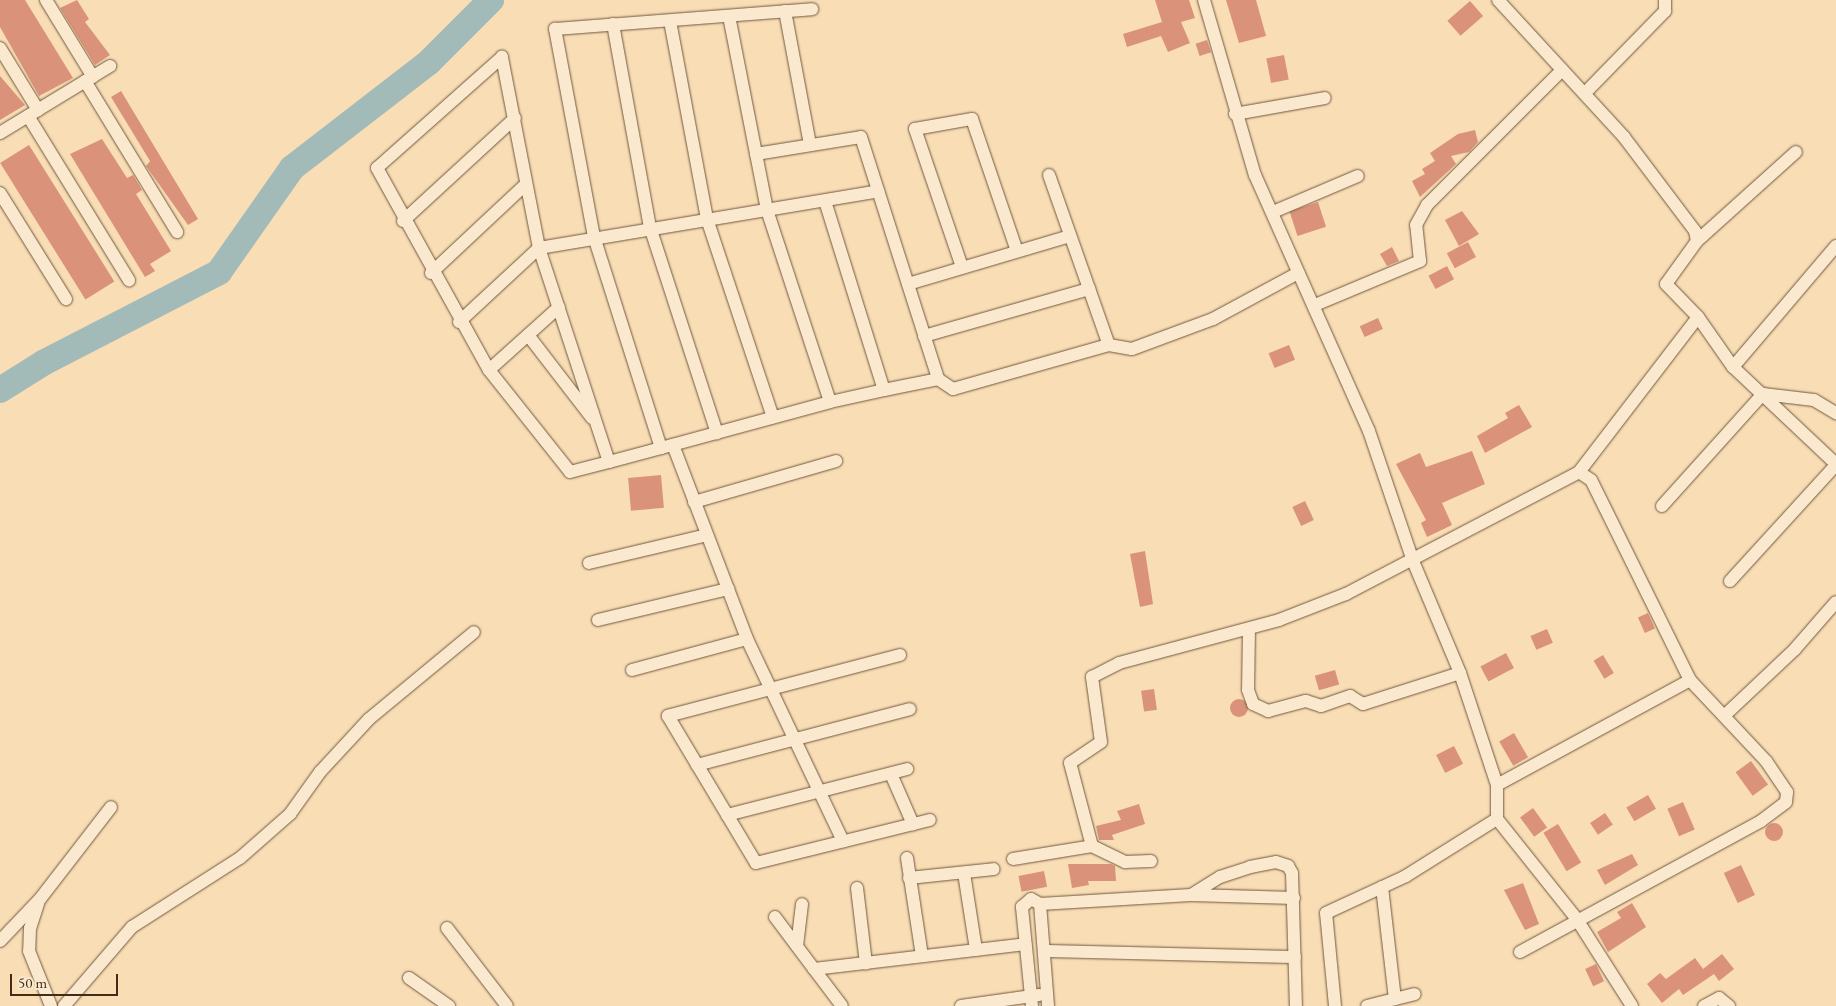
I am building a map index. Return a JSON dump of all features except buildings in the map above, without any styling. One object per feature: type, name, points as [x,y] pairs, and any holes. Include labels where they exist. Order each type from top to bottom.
[{"type":"street","points":[[46,0],[177,232]]},
{"type":"street","points":[[1204,0],[1236,114],[1273,212],[1298,273],[1315,305],[1368,431],[1413,561],[1460,673],[1497,785],[1497,819],[1576,918],[1632,1006]]},
{"type":"street","points":[[1498,0],[1585,93],[1690,224],[1697,242]]},
{"type":"street","points":[[1585,93],[1665,11],[1665,0]]},
{"type":"street","points":[[812,9],[670,21],[554,28],[594,237],[667,447],[694,502],[747,639],[843,841]]},
{"type":"street","points":[[784,11],[810,144]]},
{"type":"street","points":[[730,16],[768,210],[830,402]]},
{"type":"street","points":[[670,21],[707,218],[774,417]]},
{"type":"street","points":[[612,24],[650,227],[717,433]]},
{"type":"street","points":[[0,48],[33,113],[129,280]]},
{"type":"street","points":[[609,462],[540,248],[502,57],[376,168],[431,273],[489,370],[570,472],[609,462],[667,447],[830,402],[938,379]]},
{"type":"street","points":[[0,133],[110,66]]},
{"type":"street","points":[[1315,305],[1420,261],[1416,225],[1427,205],[1562,70]]},
{"type":"street","points":[[1236,114],[1325,98]]},
{"type":"street","points":[[403,221],[515,118]]},
{"type":"street","points":[[962,267],[915,129],[972,119],[1017,251]]},
{"type":"street","points":[[756,154],[861,137],[938,379],[953,388],[1108,345],[1132,349],[1213,319],[1298,273]]},
{"type":"street","points":[[1730,581],[1836,465],[1764,394],[1733,367],[1698,317],[1666,284],[1697,242],[1796,152]]},
{"type":"street","points":[[1049,175],[1108,345]]},
{"type":"street","points":[[1273,212],[1358,176]]},
{"type":"street","points":[[431,273],[526,184]]},
{"type":"street","points":[[459,322],[540,248],[650,227],[825,201],[878,191]]},
{"type":"street","points":[[0,193],[66,299]]},
{"type":"street","points":[[825,201],[884,390]]},
{"type":"street","points":[[908,284],[1070,236]]},
{"type":"street","points":[[1733,367],[1836,246]]},
{"type":"street","points":[[924,336],[1089,289]]},
{"type":"street","points":[[489,370],[559,307]]},
{"type":"street","points":[[1092,846],[1070,763],[1101,742],[1092,677],[1120,663],[1249,628],[1346,594],[1413,561],[1579,472],[1698,317]]},
{"type":"street","points":[[528,334],[598,427]]},
{"type":"street","points":[[1764,394],[1814,400],[1836,413]]},
{"type":"street","points":[[1662,506],[1764,394]]},
{"type":"street","points":[[694,502],[836,461]]},
{"type":"street","points":[[1520,952],[1576,918],[1704,853],[1786,802],[1787,792],[1766,761],[1690,680],[1591,480],[1579,472]]},
{"type":"street","points":[[588,563],[707,535]]},
{"type":"street","points":[[598,620],[728,589]]},
{"type":"street","points":[[1724,716],[1796,649],[1836,602]]},
{"type":"street","points":[[1249,628],[1248,690],[1253,704],[1268,711],[1306,701],[1321,706],[1350,696],[1363,704],[1460,673]]},
{"type":"street","points":[[64,1006],[132,927],[247,852],[290,814],[320,772],[369,719],[474,632]]},
{"type":"street","points":[[632,670],[747,639]]},
{"type":"street","points":[[900,655],[770,687],[668,716],[756,864],[930,820]]},
{"type":"street","points":[[1497,785],[1690,680]]},
{"type":"street","points":[[697,765],[910,709]]},
{"type":"street","points":[[727,816],[907,769]]},
{"type":"street","points":[[890,774],[913,824]]},
{"type":"street","points":[[0,941],[40,899],[111,807]]},
{"type":"street","points":[[1334,1006],[1326,913],[1382,887],[1497,819]]},
{"type":"street","points":[[1013,858],[1092,846],[1125,862],[1150,861]]},
{"type":"street","points":[[907,858],[922,956]]},
{"type":"street","points":[[1191,895],[1220,877],[1276,862],[1292,871],[1296,1006]]},
{"type":"street","points":[[909,878],[994,869]]},
{"type":"street","points":[[964,873],[976,950]]},
{"type":"street","points":[[1382,887],[1395,999]]},
{"type":"street","points":[[857,888],[866,963]]},
{"type":"street","points":[[1032,1000],[1022,907],[1027,900],[1040,904],[1191,895],[1294,898]]},
{"type":"street","points":[[40,899],[30,928],[29,951],[51,1006]]},
{"type":"street","points":[[797,946],[802,904]]},
{"type":"street","points":[[961,1006],[1047,1000],[1040,904]]},
{"type":"street","points":[[775,917],[842,1006]]},
{"type":"street","points":[[446,928],[507,1006]]},
{"type":"street","points":[[814,968],[1026,944]]},
{"type":"street","points":[[1044,951],[1295,957]]},
{"type":"street","points":[[409,978],[449,1006]]},
{"type":"street","points":[[1366,1006],[1415,994]]},
{"type":"street","points":[[1704,1006],[1719,998],[1729,1006]]},
{"type":"waterway","points":[[0,390],[43,363],[219,272],[292,168],[429,62],[491,0]]}]
